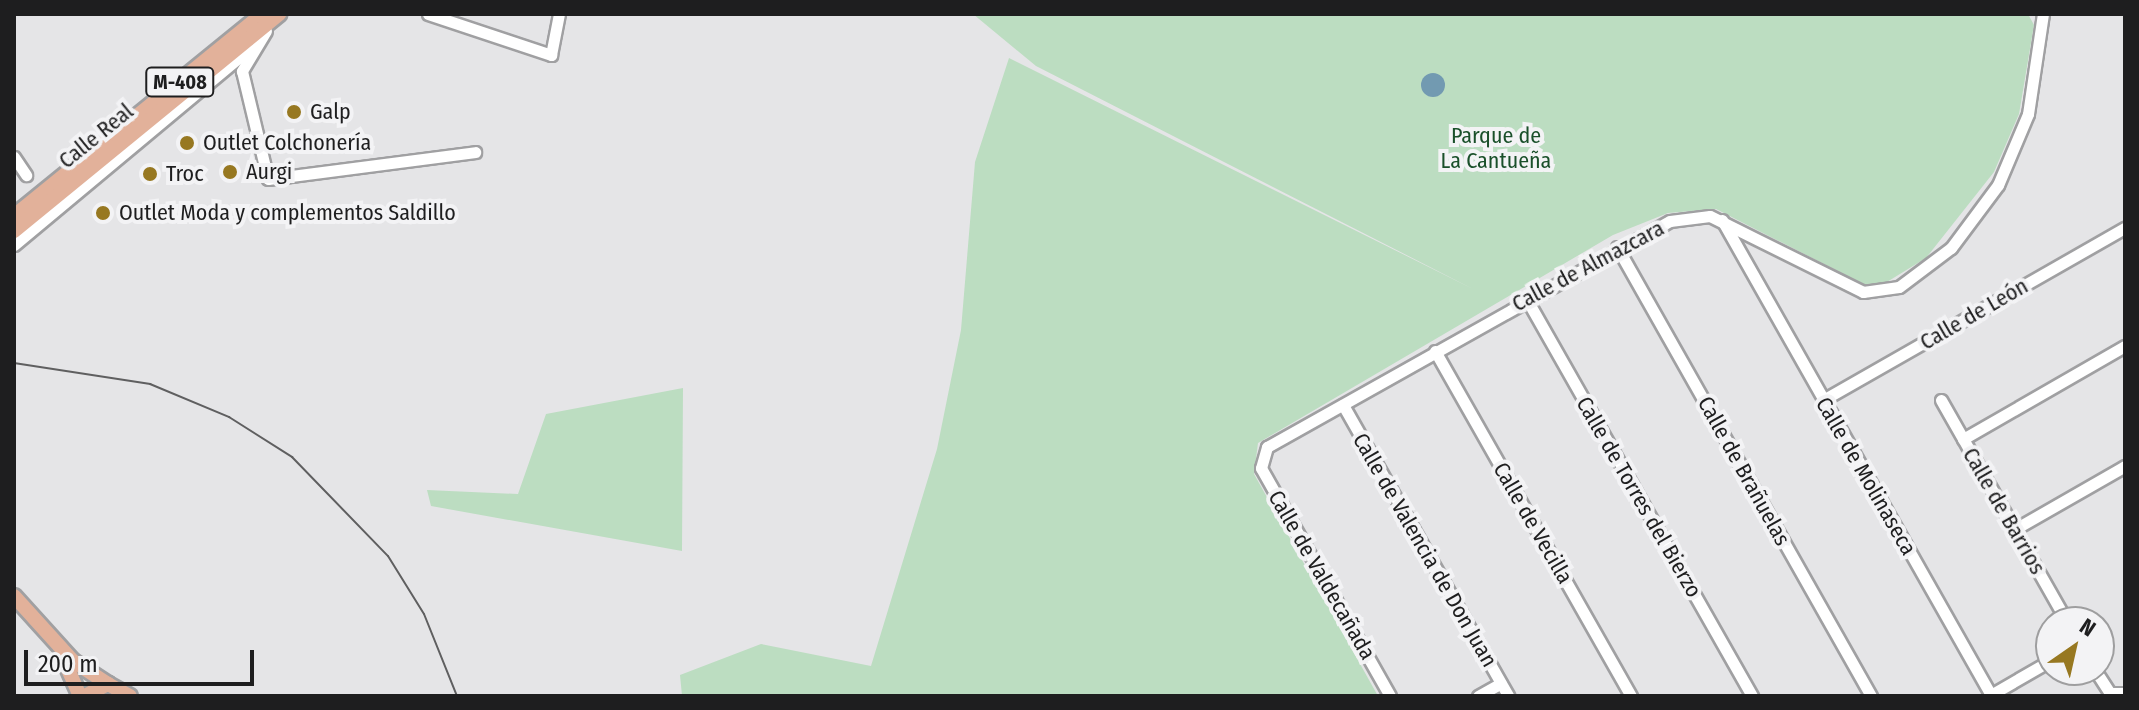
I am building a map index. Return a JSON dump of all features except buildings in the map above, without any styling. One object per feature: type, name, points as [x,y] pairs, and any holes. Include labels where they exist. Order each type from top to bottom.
[{"type":"main road","name":"Calle Real","points":[[14,216],[263,14]]},
{"type":"main road","name":"Calle Real","points":[[14,231],[279,14]]},
{"type":"main road","points":[[14,596],[52,641],[82,696],[108,684]]},
{"type":"main road","points":[[52,641],[108,684],[130,696]]},
{"type":"street","points":[[14,245],[217,79],[255,43],[279,14]]},
{"type":"street","points":[[428,14],[551,55],[559,14]]},
{"type":"street","name":"Calle de Almazcara","points":[[1262,453],[1526,298],[1670,221],[1722,220],[1869,294],[1899,287],[1940,258],[1992,194],[2022,134],[2043,14]]},
{"type":"street","points":[[255,43],[242,71],[268,179],[475,152]]},
{"type":"street","points":[[217,79],[232,74],[247,82]]},
{"type":"street","points":[[14,157],[26,175]]},
{"type":"street","name":"Calle de Molinaseca","points":[[1722,220],[1990,695]]},
{"type":"street","name":"Calle de León","points":[[1823,400],[2125,228]]},
{"type":"street","points":[[1741,257],[1753,236]]},
{"type":"street","name":"Calle de Brañuelas","points":[[1617,247],[1871,696]]},
{"type":"street","name":"Calle de Torres del Bierzo","points":[[1526,298],[1752,696]]},
{"type":"street","points":[[1963,439],[2125,346]]},
{"type":"street","name":"Calle de Vecilla","points":[[1435,351],[1631,696]]},
{"type":"street","name":"Calle de Barrios","points":[[1941,400],[2058,606]]},
{"type":"street","name":"Calle de Valencia de Don Juan","points":[[1343,405],[1508,696]]},
{"type":"street","name":"Calle de Valdecañada","points":[[1262,453],[1261,468],[1390,696]]},
{"type":"street","points":[[2015,529],[2125,466]]},
{"type":"street","points":[[1990,695],[2035,669]]},
{"type":"street","points":[[1478,696],[1501,683]]},
{"type":"street","points":[[2105,686],[2110,693],[2125,693]]},
{"type":"green space","name":"Parque de La Cantueña","points":[[973,14],[2028,14],[2034,25],[2019,114],[1994,172],[1926,258],[1882,285],[1869,287],[1716,209],[1668,213],[1613,235],[1258,443],[1254,474],[1378,696],[682,696],[680,675],[761,644],[871,666],[937,449],[961,330],[975,162],[1009,58],[1473,289],[1036,66]]},
{"type":"green space","points":[[683,388],[682,551],[431,506],[427,490],[518,494],[546,414]]},
{"type":"water","points":[[1433,73],[1444,80],[1445,85],[1438,96],[1433,97],[1422,90],[1421,85],[1428,74]]},
{"type":"railway","points":[[14,363],[150,384],[229,417],[292,457],[388,556],[424,614],[457,696]]},
{"type":"place","name":"Galp","points":[[294,112]]},
{"type":"place","name":"Outlet Colchonería","points":[[187,143]]},
{"type":"place","name":"Aurgi","points":[[230,172]]},
{"type":"place","name":"Troc","points":[[150,174]]},
{"type":"place","name":"Outlet Moda y complementos Saldillo","points":[[103,213]]}]
